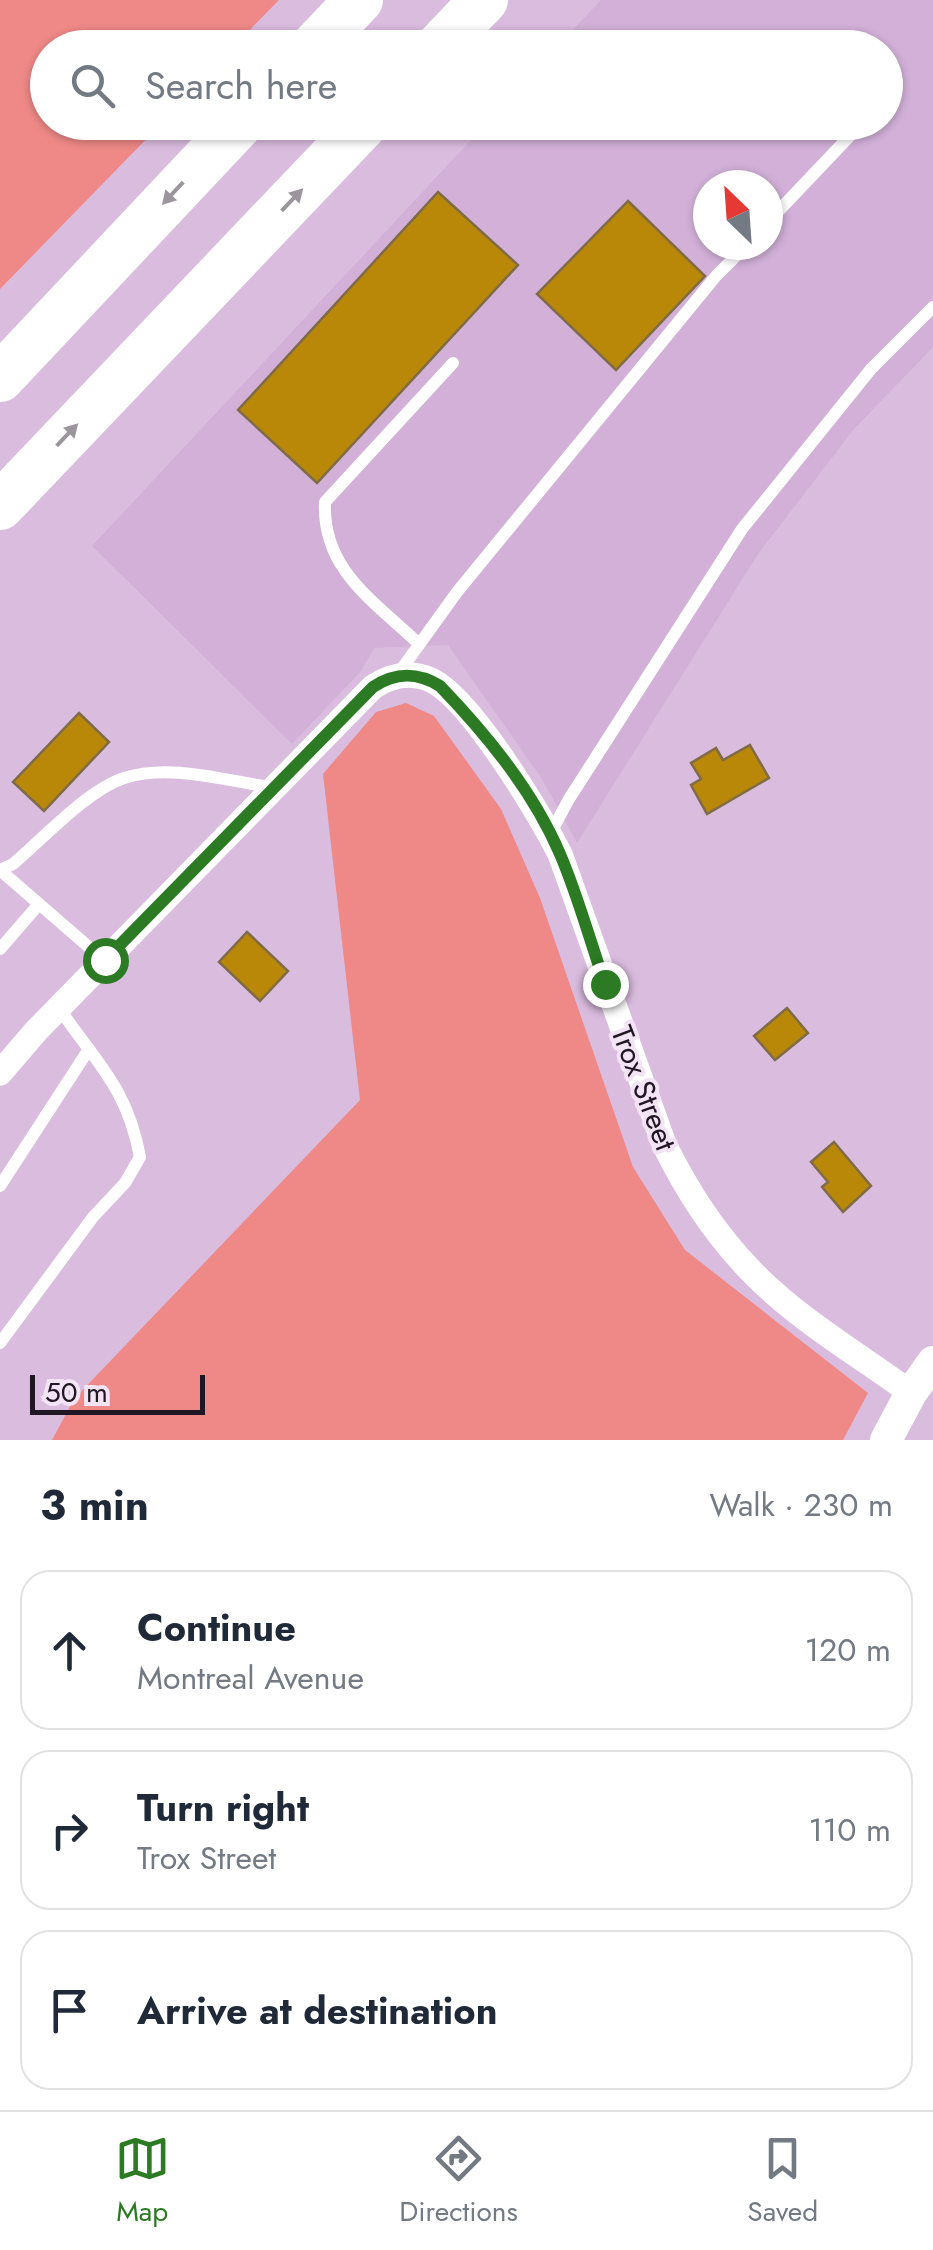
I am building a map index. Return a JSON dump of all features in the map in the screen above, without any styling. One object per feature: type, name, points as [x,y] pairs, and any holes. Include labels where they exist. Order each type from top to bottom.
[{"type":"highway","points":[[330,30],[359,0]]},
{"type":"highway","points":[[455,30],[484,0]]},
{"type":"highway","points":[[0,378],[224,140]]},
{"type":"highway","points":[[0,506],[349,140]]},
{"type":"street","name":"Trox Street","points":[[396,676],[428,679],[440,686],[507,765],[550,834],[664,1144],[713,1228],[780,1298],[911,1393]]},
{"type":"street","points":[[0,1073],[368,692],[396,676]]},
{"type":"street","points":[[886,1440],[933,1362]]},
{"type":"lane","points":[[783,206],[846,140]]},
{"type":"lane","points":[[396,676],[469,578],[731,260]]},
{"type":"lane","points":[[550,834],[742,529],[870,368],[933,306]]},
{"type":"lane","points":[[419,644],[353,581],[334,556],[324,528],[326,502],[452,363]]},
{"type":"lane","points":[[105,960],[0,870],[13,864],[97,792],[124,778],[168,773],[274,788]]},
{"type":"lane","points":[[0,948],[39,904]]},
{"type":"lane","points":[[0,1343],[125,1182],[140,1157],[127,1108],[115,1083],[59,1008]]},
{"type":"lane","points":[[0,1186],[89,1049]]},
{"type":"shaded area","points":[[0,0],[279,0],[250,30],[30,30],[30,140],[145,140],[0,289]]},
{"type":"shaded area","points":[[601,0],[933,0],[933,347],[854,429],[758,554],[577,843],[542,779],[448,645],[374,648],[361,671],[292,744],[92,546],[471,140],[903,140],[903,30],[573,30]]},
{"type":"shaded area","points":[[406,703],[434,716],[501,809],[540,898],[633,1167],[685,1250],[868,1393],[843,1440],[52,1440],[74,1399],[360,1100],[323,774],[376,712]]},
{"type":"building","points":[[438,192],[518,265],[317,483],[238,410]]},
{"type":"building","points":[[628,201],[705,276],[616,370],[537,294]]},
{"type":"building","points":[[79,713],[109,742],[44,811],[13,782]]},
{"type":"building","points":[[750,745],[769,778],[707,814],[691,785],[701,779],[691,763],[716,748],[723,760]]},
{"type":"building","points":[[247,932],[288,971],[260,1001],[219,962]]},
{"type":"building","points":[[787,1008],[808,1033],[775,1060],[754,1036]]},
{"type":"building","points":[[834,1142],[871,1186],[843,1212],[822,1187],[828,1182],[811,1162]]},
{"type":"route","points":[[105,960],[373,687],[409,674],[440,686],[465,712],[538,810],[560,854],[605,984]]}]
